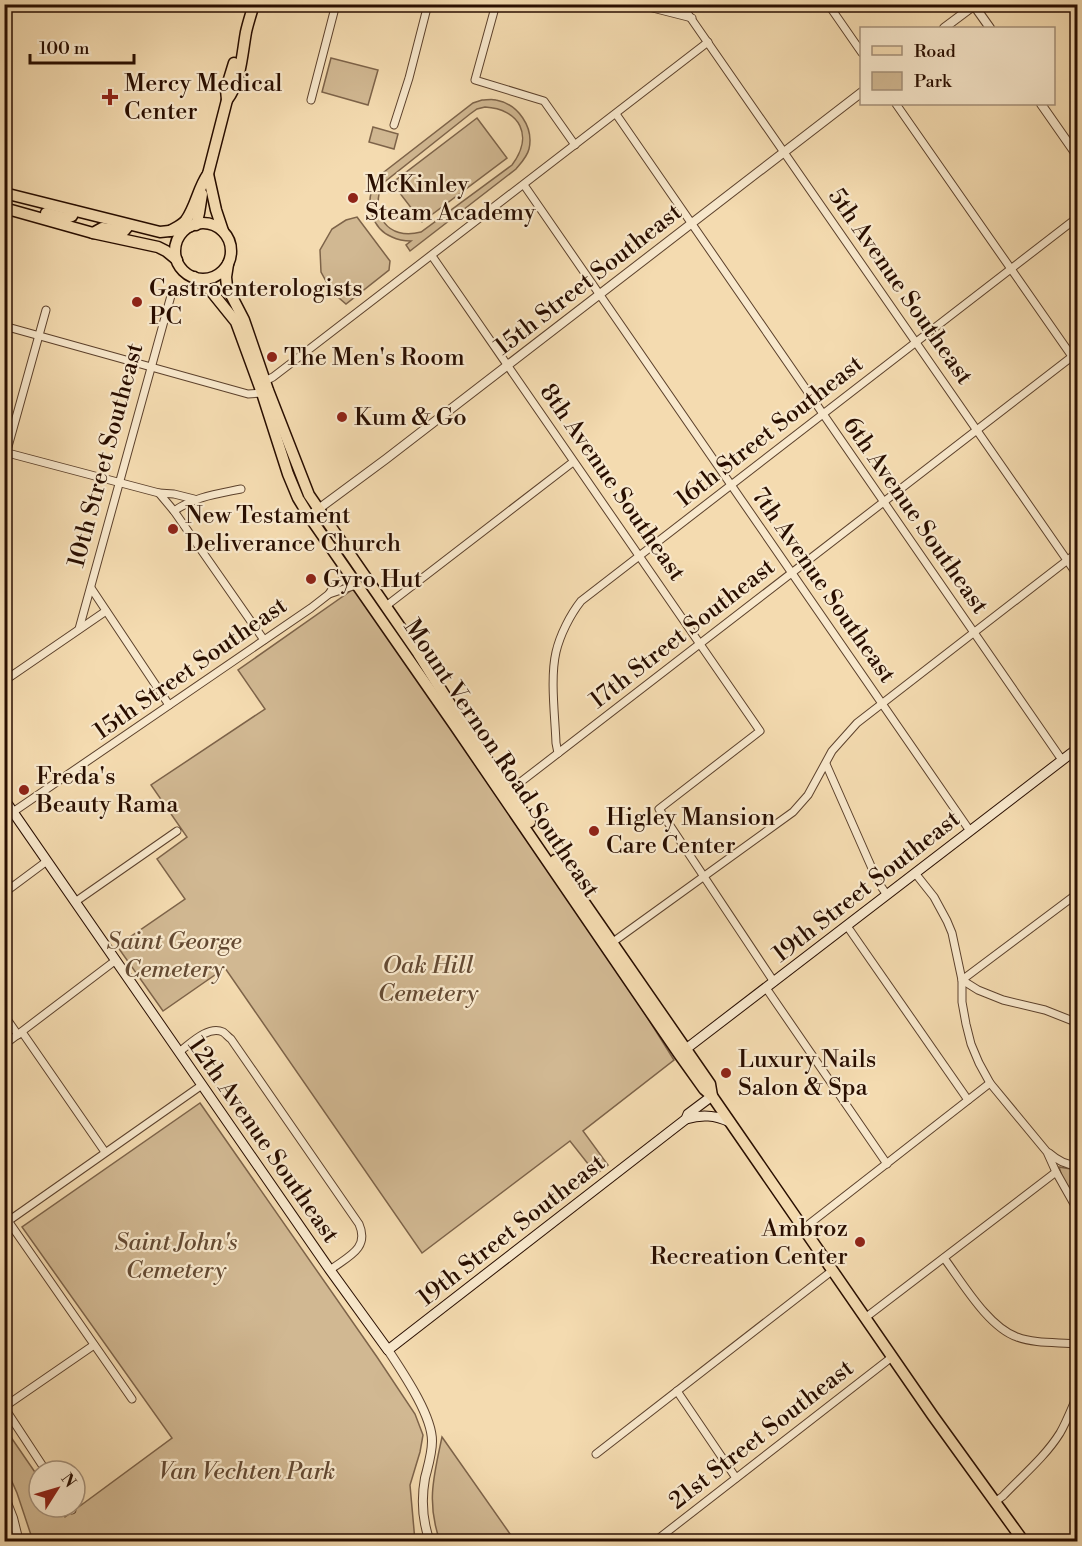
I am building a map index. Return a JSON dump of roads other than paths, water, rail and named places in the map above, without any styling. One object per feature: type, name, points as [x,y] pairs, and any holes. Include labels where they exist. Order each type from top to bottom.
[{"type":"main road","points":[[4,14],[7,4]]},
{"type":"main road","points":[[177,260],[176,245],[179,237],[193,225],[201,205],[205,178],[227,100],[234,90],[254,4]]},
{"type":"main road","points":[[170,231],[187,219],[205,178]]},
{"type":"main road","points":[[8,209],[93,233],[158,247],[177,260],[181,267],[194,277],[209,278],[223,271],[228,264],[231,247],[223,231],[205,178]]},
{"type":"main road","points":[[4,193],[160,232],[208,224],[223,231]]},
{"type":"main road","points":[[8,209],[23,207],[66,218],[72,216],[74,211]]},
{"type":"main road","points":[[93,233],[102,228],[124,231],[129,225]]},
{"type":"main road","name":"Mount Vernon Road Southeast","points":[[228,264],[227,286],[244,320],[314,513],[350,575],[682,1052],[711,1084],[712,1095],[933,1416],[1024,1542]]},
{"type":"main road","name":"Mount Vernon Road Southeast","points":[[194,277],[211,291],[236,322],[298,498],[314,513],[402,629],[462,723],[613,942],[682,1052]]},
{"type":"main road","points":[[350,575],[360,582],[382,613],[402,629]]},
{"type":"main road","name":"19th Street Southeast","points":[[682,1052],[1077,748]]},
{"type":"main road","name":"12th Avenue Southeast","points":[[4,799],[330,1270],[388,1350]]},
{"type":"main road","name":"19th Street Southeast","points":[[388,1350],[686,1119],[688,1114],[712,1095]]},
{"type":"main road","points":[[686,1119],[712,1115],[731,1122]]},
{"type":"street","points":[[311,100],[336,4]]},
{"type":"street","points":[[394,125],[430,4]]},
{"type":"street","points":[[496,4],[475,80],[544,101],[575,145]]},
{"type":"street","points":[[637,4],[692,18]]},
{"type":"street","points":[[657,10],[665,4]]},
{"type":"street","name":"5th Avenue Southeast","points":[[681,4],[1077,576]]},
{"type":"street","points":[[828,4],[860,52]]},
{"type":"street","points":[[945,27],[974,5],[989,27]]},
{"type":"street","points":[[265,381],[432,256],[708,42]]},
{"type":"street","name":"15th Street Southeast","points":[[314,513],[860,93]]},
{"type":"street","points":[[897,105],[1011,268],[1075,354],[1077,365]]},
{"type":"street","points":[[1042,105],[1077,157]]},
{"type":"street","name":"6th Avenue Southeast","points":[[616,114],[1062,760]]},
{"type":"street","name":"7th Avenue Southeast","points":[[524,185],[970,831]]},
{"type":"street","name":"16th Street Southeast","points":[[558,753],[554,668],[556,650],[573,611],[580,601],[1077,217]]},
{"type":"street","name":"8th Avenue Southeast","points":[[432,256],[760,731],[660,809],[704,877]]},
{"type":"street","name":"10th Street Southeast","points":[[79,629],[172,292]]},
{"type":"street","points":[[4,461],[46,310]]},
{"type":"street","points":[[4,326],[248,394],[262,393]]},
{"type":"street","name":"17th Street Southeast","points":[[509,791],[1075,354]]},
{"type":"street","points":[[6,452],[159,493],[194,499]]},
{"type":"street","points":[[386,606],[573,462]]},
{"type":"street","points":[[174,511],[194,499],[241,489]]},
{"type":"street","points":[[159,493],[264,640]]},
{"type":"street","points":[[613,942],[793,812],[808,795],[832,751],[857,723],[1077,552]]},
{"type":"street","name":"15th Street Southeast","points":[[14,812],[311,608],[350,575]]},
{"type":"street","name":"15th Street Southeast","points":[[329,594],[353,585],[357,586]]},
{"type":"street","points":[[91,588],[169,705]]},
{"type":"street","points":[[4,681],[106,611]]},
{"type":"street","points":[[826,764],[878,882],[887,895]]},
{"type":"street","points":[[75,902],[177,831]]},
{"type":"street","points":[[4,893],[47,861]]},
{"type":"street","points":[[915,873],[934,897],[952,933],[962,980],[962,1002],[971,1044],[990,1083],[1047,1152],[1059,1161],[1073,1166],[1077,1165]]},
{"type":"street","points":[[704,877],[770,985],[887,1164]]},
{"type":"street","points":[[962,980],[1077,893]]},
{"type":"street","points":[[847,926],[968,1100]]},
{"type":"street","points":[[4,1045],[116,960]]},
{"type":"street","points":[[962,980],[978,990],[1003,1000],[1046,1010],[1077,1023]]},
{"type":"street","points":[[4,1015],[20,1033],[105,1152]]},
{"type":"street","points":[[179,1052],[206,1033],[223,1032],[231,1039],[363,1233],[358,1249],[330,1270]]},
{"type":"street","points":[[804,1228],[990,1083]]},
{"type":"street","points":[[132,1399],[6,1220],[202,1085]]},
{"type":"street","points":[[1047,1152],[1077,1211]]},
{"type":"street","points":[[865,1318],[1056,1172]]},
{"type":"street","points":[[944,1258],[984,1312],[1006,1332],[1018,1338],[1077,1344]]},
{"type":"street","points":[[596,1454],[833,1270]]},
{"type":"street","points":[[38,1459],[4,1407],[94,1345]]},
{"type":"street","name":"12th Avenue Southeast","points":[[388,1350],[425,1413],[431,1431],[432,1449],[423,1500],[424,1522],[430,1542]]},
{"type":"street","name":"21st Street Southeast","points":[[654,1542],[892,1357]]},
{"type":"street","points":[[677,1391],[736,1478]]},
{"type":"street","points":[[995,1502],[1048,1449],[1068,1417],[1077,1394]]},
{"type":"street","points":[[4,1495],[19,1542]]},
{"type":"place","name":"Mercy Medical Center","points":[[110,97]]},
{"type":"place","name":"McKinley Steam Academy","points":[[353,198]]},
{"type":"place","name":"Gastroenterologists PC","points":[[137,302]]},
{"type":"place","name":"The Men's Room","points":[[272,357]]},
{"type":"place","name":"Kum & Go","points":[[342,417]]},
{"type":"place","name":"New Testament Deliverance Church","points":[[173,529]]},
{"type":"place","name":"Gyro Hut","points":[[311,579]]},
{"type":"place","name":"Freda's Beauty Rama","points":[[24,790]]},
{"type":"place","name":"Higley Mansion Care Center","points":[[594,831]]},
{"type":"place","name":"Luxury Nails Salon & Spa","points":[[726,1073]]},
{"type":"place","name":"Ambroz Recreation Center","points":[[860,1242]]},
{"type":"park label","name":"Saint George Cemetery","points":[[174,955]]},
{"type":"park label","name":"Oak Hill Cemetery","points":[[428,979]]},
{"type":"park label","name":"Saint John's Cemetery","points":[[176,1256]]},
{"type":"park label","name":"Van Vechten Park","points":[[247,1471]]}]
